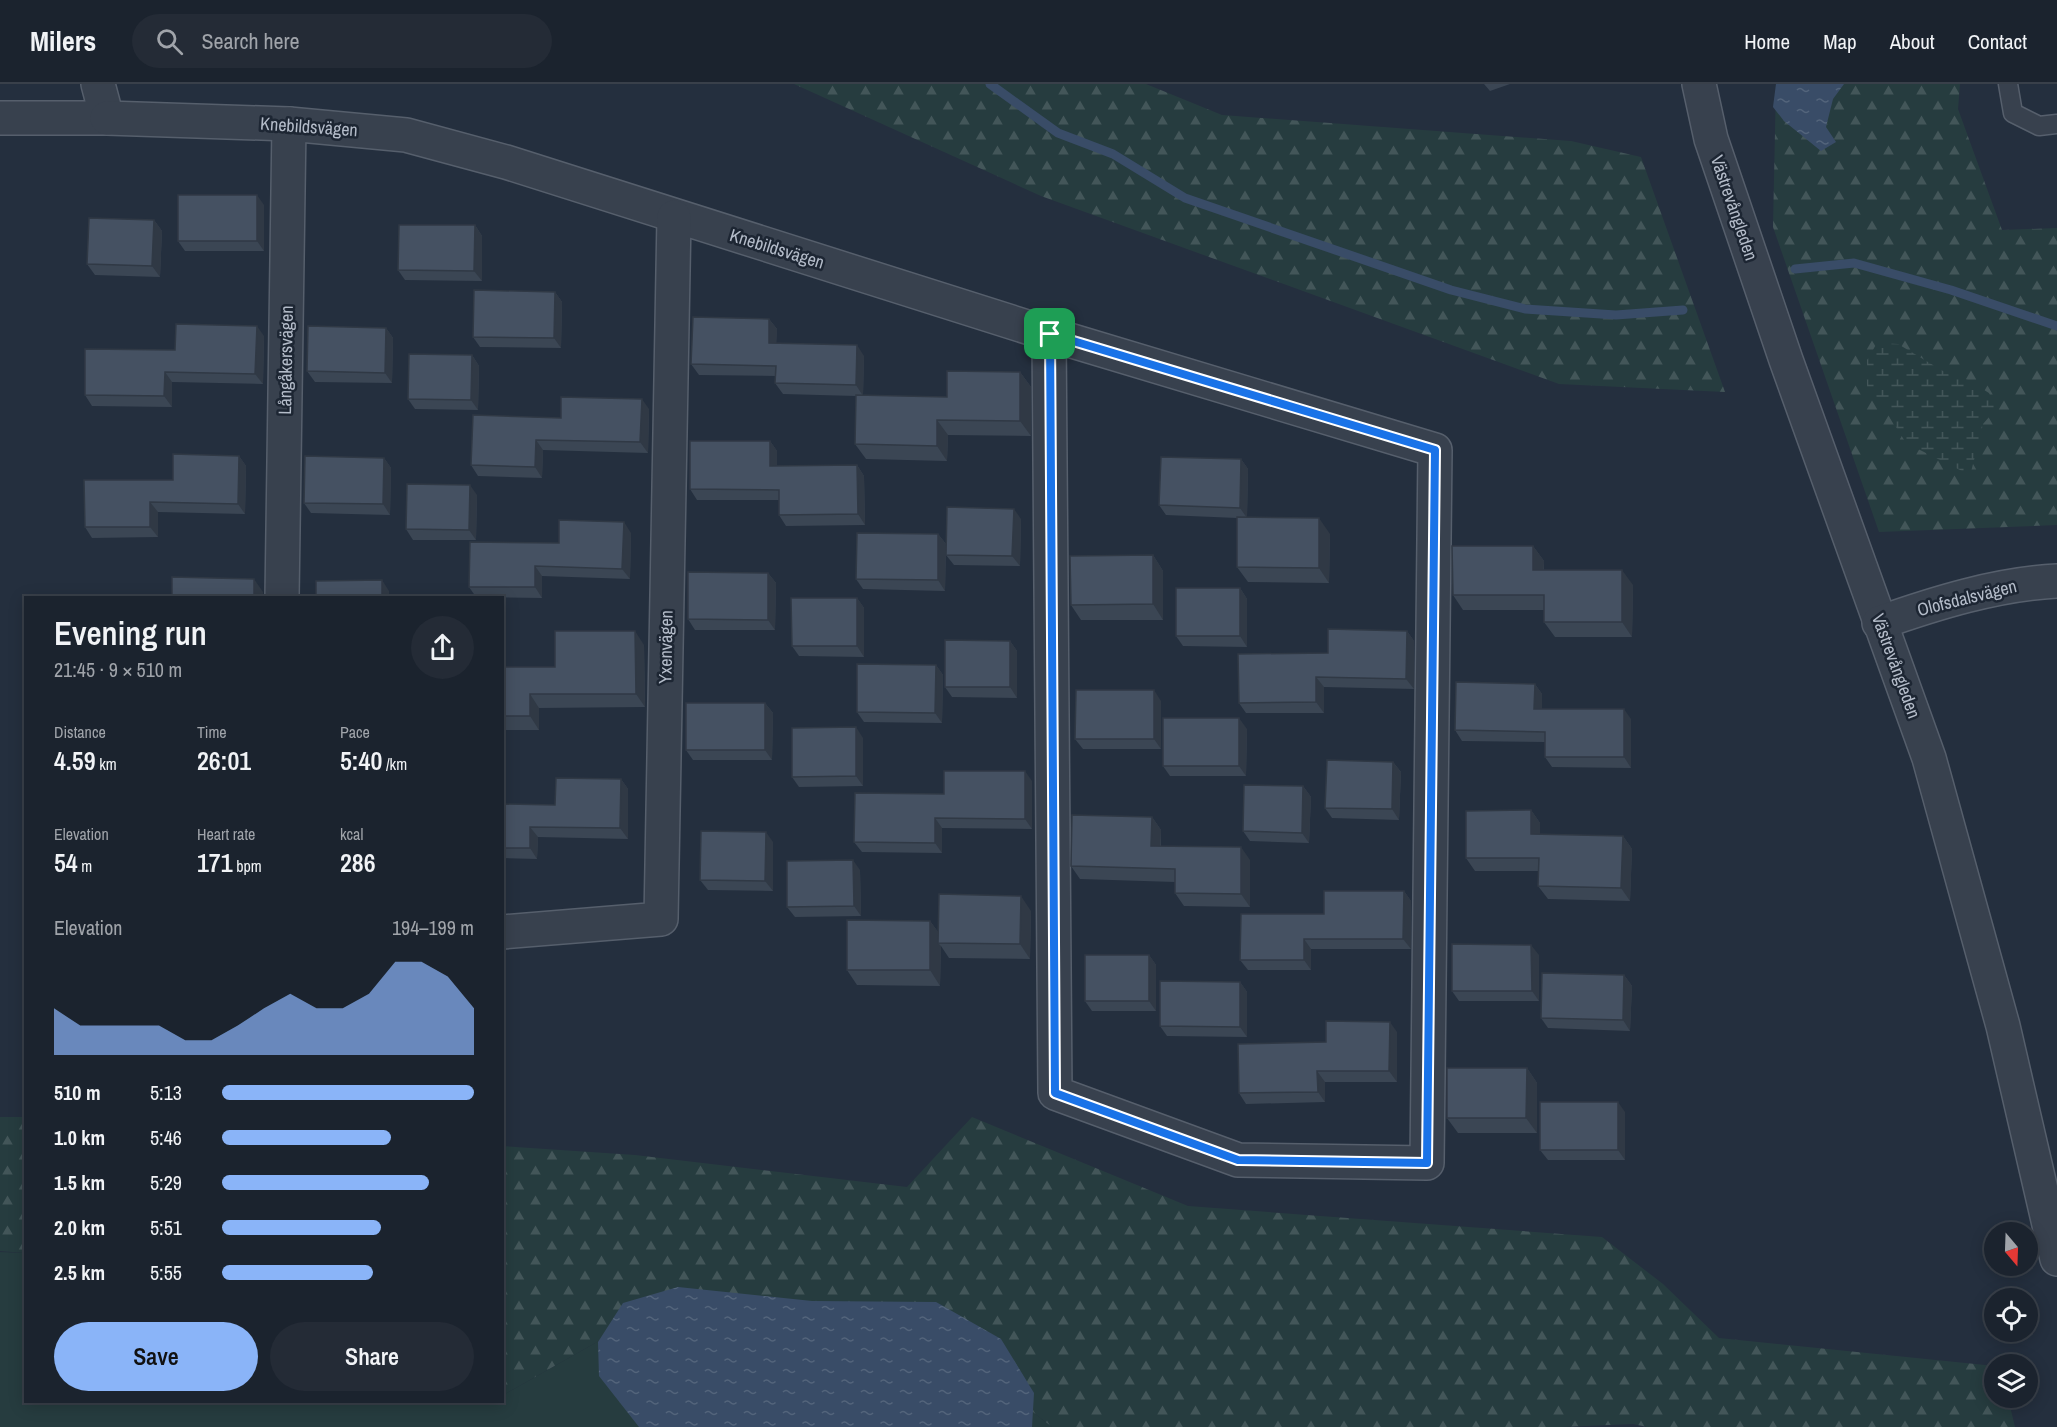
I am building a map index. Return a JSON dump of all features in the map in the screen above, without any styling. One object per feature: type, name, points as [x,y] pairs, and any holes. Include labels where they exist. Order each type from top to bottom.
[{"type":"street","points":[[98,84],[107,118]]},
{"type":"street","name":"Västrevångleden","points":[[1699,84],[1711,139],[1929,758],[2003,1026],[2057,1259]]},
{"type":"street","name":"Knebildsvägen","points":[[0,118],[107,118],[289,124],[406,135],[506,162],[1050,334],[1435,450],[1427,1163],[1238,1160],[1055,1093],[1050,334]]},
{"type":"street","name":"Långåkersvägen","points":[[282,596],[289,124]]},
{"type":"street","name":"Yxenvägen","points":[[504,932],[661,919],[674,216]]},
{"type":"street","name":"Olofsdalsvägen","points":[[1880,623],[1923,608],[2028,582],[2057,581]]},
{"type":"lane","points":[[2008,84],[2013,113],[2039,126],[2057,124]]},
{"type":"green space","points":[[794,84],[1146,84],[1222,115],[1571,141],[1641,157],[1725,392],[1559,384],[1041,196]]},
{"type":"green space","points":[[1776,84],[1960,84],[1958,109],[2002,230],[2057,228],[2057,525],[1879,532],[1773,227]]},
{"type":"green space","points":[[1877,343],[1898,344],[1948,374],[1968,380],[1989,393],[1996,409],[1983,424],[1971,472],[1966,473],[1906,443],[1883,406],[1867,389],[1867,360]]},
{"type":"green space","points":[[0,1117],[24,1117],[24,1253],[0,1251]]},
{"type":"green space","points":[[972,1117],[1188,1206],[1602,1237],[1663,1284],[1719,1338],[1984,1365],[1984,1408],[2010,1408],[2015,1427],[1647,1427],[1633,1424],[1561,1427],[1052,1427],[936,1336],[634,1321],[504,1394],[504,1146],[635,1155],[907,1187]]},
{"type":"green space","points":[[0,1252],[24,1253],[24,1403],[504,1403],[504,1394],[634,1321],[936,1336],[1052,1427],[0,1427]]},
{"type":"water","points":[[1776,84],[1844,84],[1833,99],[1826,127],[1836,142],[1821,151],[1784,121],[1773,107]]},
{"type":"water","points":[[678,1287],[812,1301],[936,1302],[1001,1339],[1034,1393],[1032,1427],[639,1427],[599,1376],[598,1342],[623,1303]]},
{"type":"building","points":[[178,195],[257,195],[257,241],[178,241]]},
{"type":"building","points":[[89,218],[154,220],[152,266],[87,264]]},
{"type":"building","points":[[399,225],[475,225],[474,271],[398,270]]},
{"type":"building","points":[[474,290],[555,292],[554,338],[473,337]]},
{"type":"building","points":[[693,317],[769,319],[769,343],[857,345],[856,385],[775,383],[776,366],[691,364]]},
{"type":"building","points":[[176,324],[257,326],[255,374],[165,372],[164,396],[85,395],[85,349],[175,350]]},
{"type":"building","points":[[308,326],[386,328],[385,373],[307,371]]},
{"type":"building","points":[[409,354],[472,355],[471,400],[408,399]]},
{"type":"building","points":[[947,371],[1020,372],[1020,421],[937,420],[937,446],[855,444],[856,395],[947,397]]},
{"type":"building","points":[[561,397],[642,399],[640,442],[536,440],[535,467],[471,465],[473,415],[561,418]]},
{"type":"building","points":[[690,441],[770,441],[770,466],[857,465],[858,514],[779,515],[779,490],[690,489]]},
{"type":"building","points":[[173,454],[239,456],[238,504],[150,502],[150,527],[85,527],[84,480],[173,480]]},
{"type":"building","points":[[305,456],[384,458],[383,504],[304,503]]},
{"type":"building","points":[[1161,457],[1241,459],[1240,508],[1159,505]]},
{"type":"building","points":[[407,484],[470,485],[469,530],[406,529]]},
{"type":"building","points":[[947,507],[1014,509],[1012,556],[946,555]]},
{"type":"building","points":[[1237,517],[1319,518],[1319,568],[1237,567]]},
{"type":"building","points":[[559,520],[624,522],[622,569],[535,566],[535,587],[469,587],[470,542],[559,543]]},
{"type":"building","points":[[857,533],[938,534],[938,580],[856,579]]},
{"type":"building","points":[[1452,546],[1533,546],[1533,570],[1622,570],[1622,622],[1544,622],[1544,595],[1453,595]]},
{"type":"building","points":[[1153,555],[1153,604],[1071,605],[1070,556]]},
{"type":"building","points":[[688,572],[768,573],[768,620],[688,619]]},
{"type":"building","points":[[172,577],[254,579],[254,596],[172,596]]},
{"type":"building","points":[[382,580],[382,596],[316,596],[316,581]]},
{"type":"building","points":[[1176,588],[1240,588],[1240,636],[1176,636]]},
{"type":"building","points":[[791,598],[857,598],[857,646],[792,646]]},
{"type":"building","points":[[1328,629],[1407,631],[1406,679],[1316,677],[1316,702],[1239,703],[1238,654],[1328,653]]},
{"type":"building","points":[[555,631],[635,631],[636,694],[530,694],[530,716],[504,716],[504,667],[555,667]]},
{"type":"building","points":[[945,640],[1010,641],[1010,687],[945,687]]},
{"type":"building","points":[[857,664],[936,665],[935,713],[857,712]]},
{"type":"building","points":[[1456,682],[1535,684],[1534,709],[1624,709],[1624,757],[1545,757],[1545,732],[1455,730]]},
{"type":"building","points":[[1076,690],[1154,690],[1154,739],[1075,739]]},
{"type":"building","points":[[686,703],[765,703],[765,750],[686,750]]},
{"type":"building","points":[[1163,718],[1239,718],[1239,766],[1163,766]]},
{"type":"building","points":[[856,727],[856,776],[792,777],[792,728]]},
{"type":"building","points":[[1327,760],[1393,762],[1392,809],[1325,808]]},
{"type":"building","points":[[944,771],[1025,771],[1025,819],[935,818],[935,843],[854,842],[855,793],[944,794]]},
{"type":"building","points":[[556,778],[621,779],[620,828],[530,827],[530,848],[504,848],[504,804],[555,805]]},
{"type":"building","points":[[1244,785],[1303,786],[1302,833],[1243,831]]},
{"type":"building","points":[[1531,810],[1531,834],[1623,836],[1621,888],[1538,886],[1539,858],[1466,858],[1466,811]]},
{"type":"building","points":[[1072,815],[1152,817],[1151,846],[1241,847],[1241,894],[1175,893],[1175,869],[1071,866]]},
{"type":"building","points":[[701,831],[766,832],[765,881],[700,880]]},
{"type":"building","points":[[853,860],[854,906],[787,907],[787,861]]},
{"type":"building","points":[[1324,891],[1404,891],[1403,939],[1304,939],[1304,960],[1240,960],[1241,914],[1324,914]]},
{"type":"building","points":[[939,894],[1021,896],[1020,944],[938,943]]},
{"type":"building","points":[[847,920],[930,921],[930,970],[847,970]]},
{"type":"building","points":[[1452,944],[1531,945],[1532,991],[1452,991]]},
{"type":"building","points":[[1085,955],[1149,955],[1149,1001],[1085,1001]]},
{"type":"building","points":[[1542,973],[1624,975],[1623,1020],[1541,1018]]},
{"type":"building","points":[[1160,981],[1240,982],[1240,1027],[1160,1026]]},
{"type":"building","points":[[1326,1021],[1390,1022],[1389,1071],[1317,1071],[1318,1092],[1239,1093],[1238,1044],[1326,1042]]},
{"type":"building","points":[[1447,1068],[1527,1068],[1526,1118],[1447,1118]]},
{"type":"building","points":[[1540,1102],[1618,1102],[1618,1150],[1540,1150]]},
{"type":"waterway","points":[[990,84],[1058,133],[1113,154],[1185,198],[1451,290],[1525,309],[1616,315],[1683,310]]},
{"type":"waterway","points":[[1795,269],[1854,263],[1951,290],[2057,326]]},
{"type":"route","points":[[1050,334],[1435,450],[1427,1163],[1238,1160],[1055,1093],[1050,334]]}]
